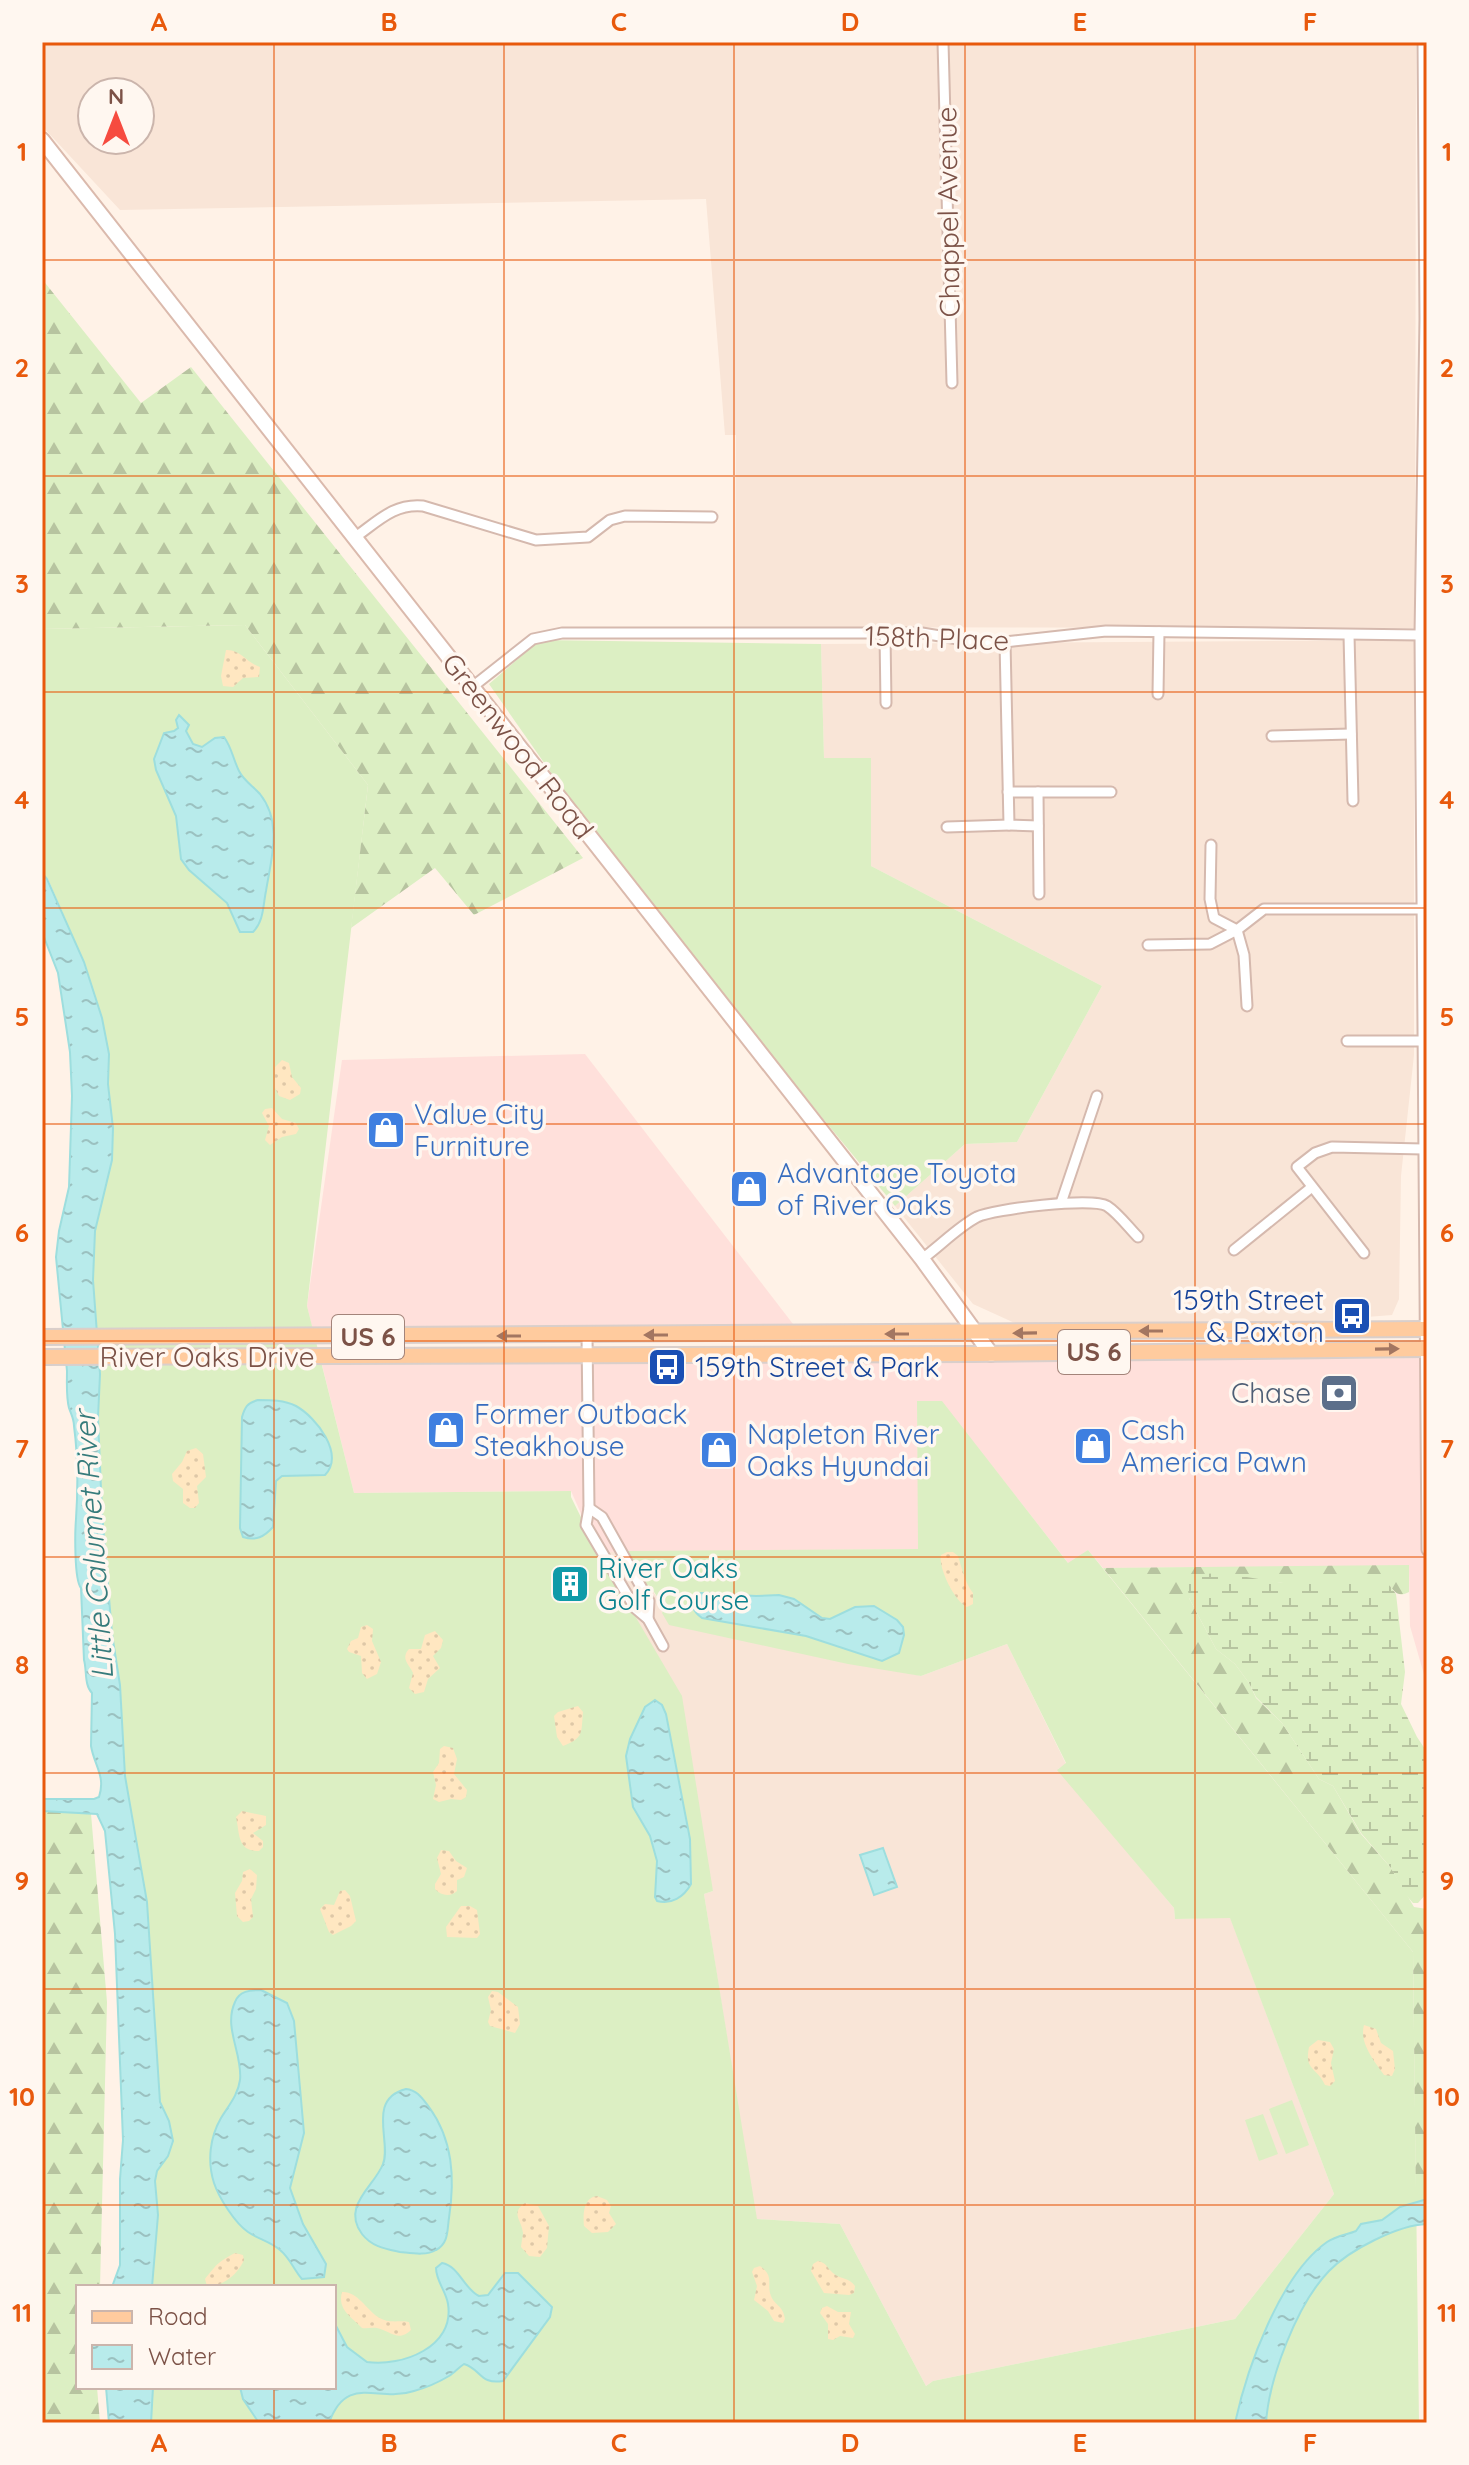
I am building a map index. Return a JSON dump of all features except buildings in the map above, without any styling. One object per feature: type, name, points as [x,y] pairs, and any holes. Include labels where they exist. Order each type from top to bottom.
[{"type":"main road","name":"River Oaks Drive","points":[[42,1337],[1426,1329]]},
{"type":"main road","name":"River Oaks Drive","points":[[43,1357],[991,1354],[1426,1349]]},
{"type":"street","name":"Chappel Avenue","points":[[943,42],[952,383]]},
{"type":"street","points":[[1423,42],[1425,319],[1420,635],[1427,1550]]},
{"type":"street","name":"Greenwood Road","points":[[42,140],[922,1259],[991,1354]]},
{"type":"street","points":[[354,538],[392,510],[407,504],[536,540],[588,537],[610,520],[625,516],[712,517]]},
{"type":"street","name":"158th Place","points":[[471,688],[533,639],[546,635],[922,633],[976,642],[1005,642],[1106,631],[1420,635]]},
{"type":"street","points":[[1158,694],[1159,632]]},
{"type":"street","points":[[885,634],[886,703]]},
{"type":"street","points":[[1349,635],[1353,801]]},
{"type":"street","points":[[1005,642],[1009,825]]},
{"type":"street","points":[[1272,736],[1351,734]]},
{"type":"street","points":[[1008,792],[1111,792]]},
{"type":"street","points":[[1038,792],[1039,894]]},
{"type":"street","points":[[947,827],[1038,826]]},
{"type":"street","points":[[1211,845],[1210,899],[1214,918],[1237,930],[1244,955],[1247,1006]]},
{"type":"street","points":[[1148,945],[1210,944],[1237,930],[1264,909],[1421,909]]},
{"type":"street","points":[[1347,1041],[1422,1041]]},
{"type":"street","points":[[1061,1203],[1097,1096]]},
{"type":"street","points":[[1364,1253],[1297,1167],[1315,1153],[1332,1147],[1423,1149]]},
{"type":"street","points":[[1234,1250],[1312,1187]]},
{"type":"street","points":[[922,1259],[978,1217],[1061,1203],[1090,1201],[1107,1205],[1138,1237]]},
{"type":"street","points":[[587,1335],[589,1508],[586,1525],[635,1608],[648,1619],[663,1646]]},
{"type":"street","points":[[589,1508],[602,1517],[649,1601],[648,1619]]},
{"type":"shaded area","points":[[42,42],[1416,42],[1415,628],[735,627],[736,435],[725,435],[706,199],[120,210],[42,126]]},
{"type":"shaded area","points":[[1414,640],[1414,1055],[1401,1176],[1399,1299],[1392,1315],[1316,1321],[1019,1325],[973,1304],[895,1206],[965,1144],[1017,1142],[1102,986],[871,866],[871,759],[824,758],[821,644]]},
{"type":"shaded area","points":[[585,1054],[793,1324],[312,1327],[307,1306],[342,1060]]},
{"type":"shaded area","points":[[1427,1358],[1427,1685],[1410,1626],[1409,1566],[1103,1568],[1088,1550],[1069,1564],[941,1401],[917,1402],[919,1549],[598,1552],[571,1491],[354,1493],[322,1365]]},
{"type":"shaded area","points":[[624,1551],[664,1607],[662,1613],[921,1676],[1007,1644],[1066,1764],[1058,1769],[1174,1908],[1175,1919],[1230,1917],[1334,2194],[1235,2319],[933,2381],[926,2386],[840,2224],[756,2219],[704,1894],[713,1891],[598,1552]]},
{"type":"green space","points":[[42,279],[141,403],[191,367],[583,858],[474,915],[435,868],[351,928],[368,785],[245,625],[42,629]]},
{"type":"green space","name":"River Oaks Golf Course","points":[[245,625],[368,785],[307,1306],[354,1493],[571,1491],[571,1497],[601,1558],[682,1696],[713,1891],[704,1894],[757,2219],[840,2224],[926,2386],[933,2381],[1235,2319],[1334,2194],[1230,1918],[1175,1919],[1174,1908],[1057,1770],[1066,1763],[1007,1644],[921,1676],[848,1664],[669,1625],[662,1613],[664,1607],[652,1589],[647,1589],[624,1551],[918,1549],[917,1401],[942,1401],[1068,1563],[1088,1550],[1413,1952],[1419,2423],[151,2423],[153,2389],[336,2389],[336,2285],[152,2285],[158,2215],[155,2181],[157,2171],[168,2156],[169,2121],[160,2102],[147,1902],[125,1776],[120,1685],[112,1634],[102,1513],[98,1418],[100,1374],[93,1280],[95,1231],[112,1160],[109,1054],[102,1018],[84,962],[48,879],[42,873],[42,629]]},
{"type":"green space","points":[[540,640],[821,644],[824,758],[871,758],[871,866],[1102,986],[1017,1142],[965,1144],[895,1206],[589,827],[489,684]]},
{"type":"green space","points":[[1409,1565],[1409,1592],[1403,1594],[1396,1593],[1390,1586],[1257,1580],[1189,1598],[1216,1649],[1235,1664],[1256,1698],[1282,1723],[1319,1779],[1333,1786],[1361,1834],[1391,1868],[1414,1907],[1427,1909],[1427,2199],[1416,2202],[1413,1952],[1103,1568]]},
{"type":"green space","points":[[1223,1573],[1283,1583],[1382,1582],[1396,1594],[1405,1672],[1401,1704],[1427,1752],[1427,1893],[1418,1903],[1413,1903],[1406,1895],[1391,1868],[1361,1833],[1333,1786],[1319,1779],[1282,1723],[1256,1697],[1235,1664],[1216,1649],[1189,1598],[1187,1581],[1202,1574]]},
{"type":"green space","points":[[42,1802],[90,1802],[107,2002],[100,2285],[76,2285],[76,2389],[97,2389],[100,2423],[42,2423]]},
{"type":"green space","points":[[1292,2100],[1309,2145],[1286,2154],[1269,2109]]},
{"type":"green space","points":[[1263,2114],[1278,2154],[1259,2161],[1245,2120]]},
{"type":"sand","points":[[226,650],[260,667],[259,677],[243,678],[233,687],[223,686],[221,676]]},
{"type":"sand","points":[[282,1060],[289,1063],[292,1077],[301,1088],[300,1094],[290,1100],[279,1096],[275,1088],[275,1067]]},
{"type":"sand","points":[[272,1108],[282,1119],[296,1123],[299,1129],[296,1134],[282,1137],[270,1145],[265,1140],[269,1126],[262,1113]]},
{"type":"sand","points":[[196,1448],[203,1454],[206,1477],[197,1486],[199,1503],[195,1508],[190,1508],[183,1503],[183,1489],[173,1481],[172,1474],[187,1451]]},
{"type":"sand","points":[[947,1552],[958,1556],[973,1593],[973,1604],[967,1607],[957,1599],[945,1576],[941,1555]]},
{"type":"sand","points":[[367,1625],[373,1629],[372,1641],[381,1662],[377,1674],[367,1679],[362,1673],[361,1656],[347,1649],[351,1641],[358,1638],[361,1627]]},
{"type":"sand","points":[[435,1631],[443,1640],[441,1648],[433,1656],[440,1668],[428,1679],[424,1692],[415,1694],[409,1688],[413,1673],[405,1656],[409,1649],[421,1649],[425,1635]]},
{"type":"sand","points":[[578,1706],[583,1712],[580,1734],[563,1746],[557,1737],[554,1716]]},
{"type":"sand","points":[[444,1746],[453,1748],[457,1759],[454,1774],[467,1790],[466,1797],[461,1800],[439,1802],[433,1799],[436,1785],[433,1772],[439,1763],[440,1749]]},
{"type":"sand","points":[[242,1811],[266,1816],[266,1825],[253,1833],[263,1841],[259,1851],[247,1848],[241,1841],[236,1817]]},
{"type":"sand","points":[[441,1850],[449,1851],[456,1861],[467,1868],[464,1877],[457,1880],[457,1891],[449,1895],[435,1889],[441,1874],[437,1858]]},
{"type":"sand","points":[[250,1869],[257,1875],[256,1889],[251,1899],[253,1917],[243,1922],[237,1916],[235,1893],[243,1872]]},
{"type":"sand","points":[[345,1890],[350,1896],[356,1921],[333,1935],[320,1909],[325,1904],[334,1905],[340,1891]]},
{"type":"sand","points":[[461,1906],[477,1910],[480,1934],[477,1938],[447,1937],[446,1927]]},
{"type":"sand","points":[[492,1991],[518,2007],[520,2024],[515,2033],[490,2026],[488,1997]]},
{"type":"sand","points":[[1364,2025],[1376,2029],[1381,2043],[1393,2051],[1395,2069],[1392,2076],[1384,2075],[1368,2052]]},
{"type":"sand","points":[[1318,2040],[1330,2042],[1334,2049],[1331,2063],[1335,2081],[1330,2086],[1325,2085],[1308,2061],[1309,2047]]},
{"type":"sand","points":[[597,2196],[607,2200],[611,2206],[609,2213],[616,2224],[608,2232],[592,2233],[584,2226],[586,2203]]},
{"type":"sand","points":[[525,2203],[538,2206],[549,2226],[547,2248],[540,2257],[529,2256],[521,2247],[523,2233],[518,2210]]},
{"type":"sand","points":[[235,2253],[243,2255],[244,2260],[229,2279],[207,2285],[205,2279],[221,2261]]},
{"type":"sand","points":[[818,2261],[853,2283],[854,2293],[824,2293],[811,2271]]},
{"type":"sand","points":[[760,2266],[769,2277],[771,2296],[784,2314],[783,2323],[774,2321],[768,2311],[754,2300],[757,2286],[752,2272]]},
{"type":"sand","points":[[342,2292],[357,2297],[382,2319],[409,2322],[411,2330],[398,2336],[377,2328],[362,2328],[343,2308]]},
{"type":"sand","points":[[827,2306],[838,2312],[851,2312],[849,2324],[855,2334],[853,2338],[840,2336],[828,2339],[828,2324],[820,2313]]},
{"type":"water","points":[[179,715],[189,725],[186,731],[193,744],[202,747],[215,738],[224,737],[241,775],[267,805],[274,841],[261,918],[253,932],[240,932],[227,903],[189,870],[181,859],[176,816],[154,759],[164,733],[178,728],[176,720]]},
{"type":"water","name":"Little Calumet River","points":[[42,873],[84,962],[102,1018],[109,1054],[112,1160],[95,1231],[93,1280],[100,1374],[98,1418],[102,1513],[112,1634],[120,1685],[125,1776],[147,1902],[160,2102],[169,2121],[173,2141],[155,2181],[158,2215],[152,2285],[113,2285],[120,2265],[123,2140],[115,1934],[105,1831],[97,1814],[42,1811],[42,1799],[99,1797],[101,1783],[91,1746],[92,1693],[84,1660],[81,1588],[77,1576],[74,1421],[67,1399],[56,1257],[69,1187],[70,1052],[58,973],[42,932]]},
{"type":"water","points":[[258,1400],[287,1403],[304,1411],[326,1437],[332,1457],[325,1475],[282,1476],[276,1481],[273,1527],[263,1536],[252,1539],[243,1537],[240,1528],[242,1417],[247,1406]]},
{"type":"water","points":[[701,1593],[779,1595],[794,1599],[822,1618],[830,1619],[855,1607],[874,1606],[897,1620],[903,1627],[904,1635],[899,1653],[882,1661],[806,1636],[702,1618],[692,1603],[694,1596]]},
{"type":"water","points":[[655,1700],[662,1705],[666,1714],[690,1839],[691,1884],[681,1896],[667,1902],[657,1901],[655,1897],[657,1861],[650,1836],[633,1807],[626,1756],[630,1739],[645,1707]]},
{"type":"water","points":[[883,1848],[897,1887],[874,1895],[860,1855]]},
{"type":"water","points":[[261,1990],[287,2003],[294,2021],[304,2133],[290,2188],[303,2224],[326,2264],[324,2277],[302,2279],[280,2250],[243,2228],[224,2203],[212,2175],[210,2158],[214,2133],[240,2080],[232,2012],[239,1995]]},
{"type":"water","points":[[406,2089],[419,2095],[437,2120],[447,2146],[452,2174],[447,2236],[440,2247],[423,2254],[375,2245],[362,2234],[355,2214],[361,2197],[383,2164],[383,2122],[387,2102],[394,2094]]},
{"type":"water","points":[[1427,2199],[1427,2224],[1402,2229],[1375,2240],[1338,2263],[1317,2285],[1287,2342],[1273,2385],[1266,2423],[1235,2423],[1248,2376],[1268,2324],[1294,2276],[1310,2257],[1327,2242],[1356,2231],[1361,2224],[1382,2220],[1400,2207]]},
{"type":"water","points":[[442,2263],[453,2268],[479,2296],[488,2295],[505,2273],[518,2273],[552,2307],[550,2317],[503,2381],[485,2379],[464,2364],[451,2375],[414,2391],[354,2394],[336,2408],[329,2423],[259,2423],[243,2399],[240,2389],[336,2389],[336,2326],[347,2347],[367,2362],[381,2363],[410,2357],[435,2343],[448,2319],[447,2299],[436,2268]]},
{"type":"water","points":[[106,2389],[153,2389],[151,2423],[109,2423]]},
{"type":"place","name":"Value City Furniture","points":[[386,1130]]},
{"type":"place","name":"Advantage Toyota of River Oaks","points":[[749,1189]]},
{"type":"place","name":"159th Street & Paxton","points":[[1352,1316]]},
{"type":"place","name":"159th Street & Park","points":[[667,1367]]},
{"type":"place","name":"Chase","points":[[1339,1393]]},
{"type":"place","name":"Former Outback Steakhouse","points":[[446,1430]]},
{"type":"place","name":"Cash America Pawn","points":[[1093,1446]]},
{"type":"place","name":"Napleton River Oaks Hyundai","points":[[719,1450]]},
{"type":"place","name":"River Oaks Golf Course","points":[[570,1584]]}]
